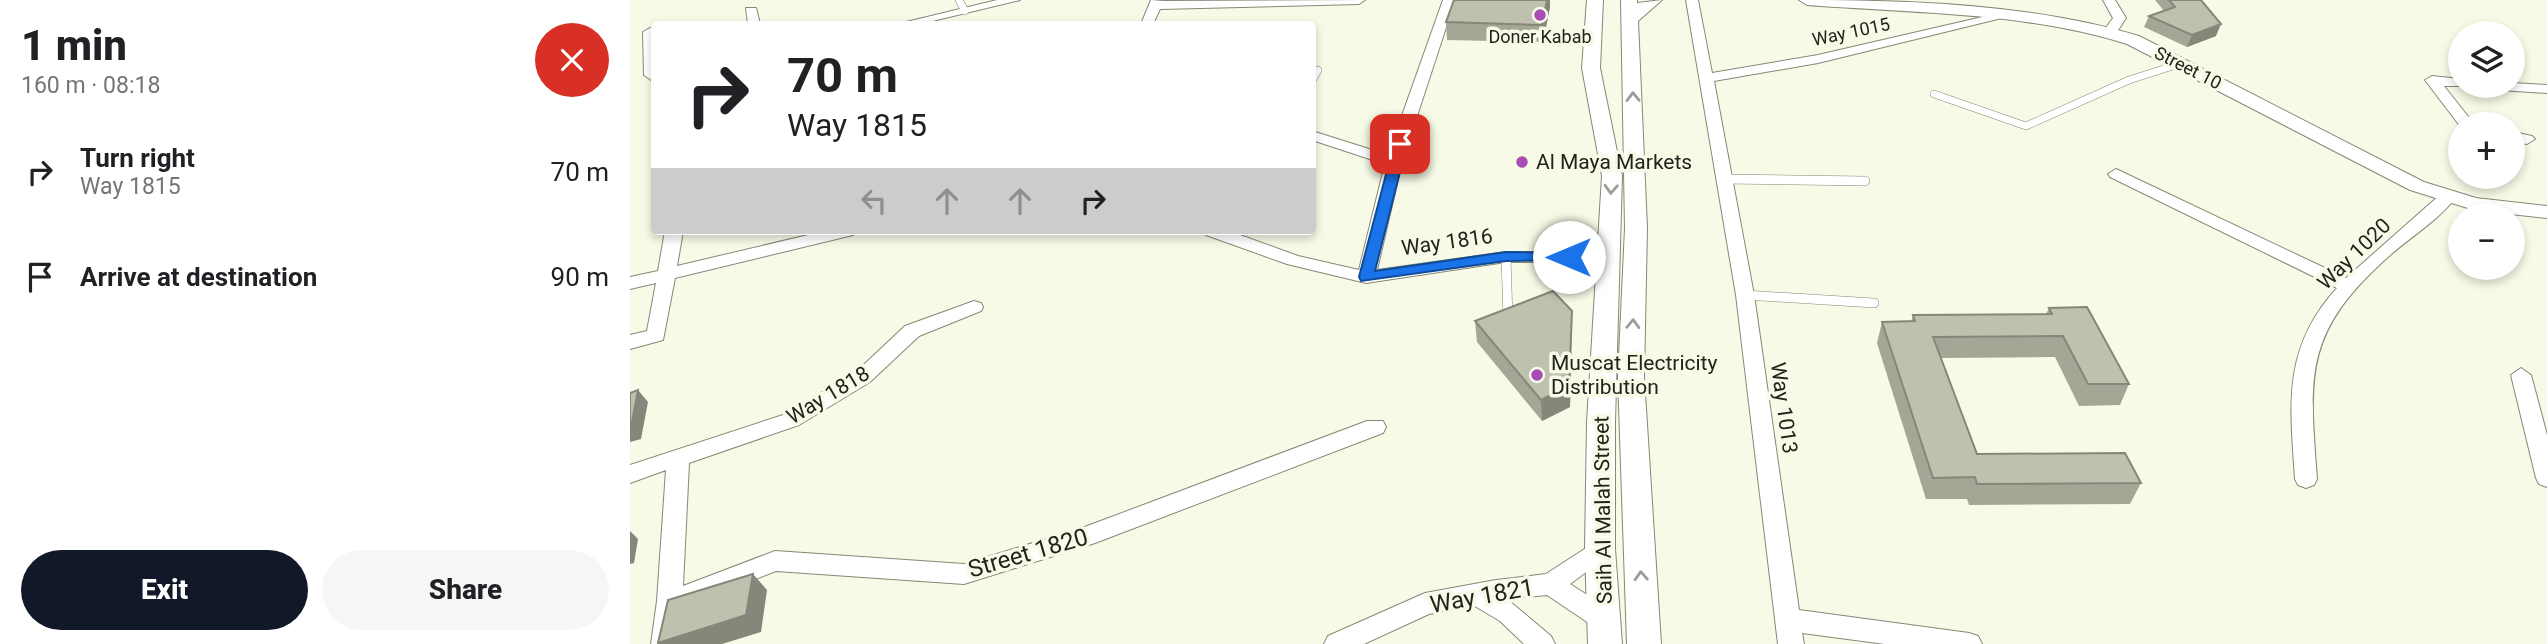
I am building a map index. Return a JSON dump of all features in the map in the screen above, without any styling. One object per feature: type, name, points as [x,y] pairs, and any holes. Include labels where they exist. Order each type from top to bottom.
[{"type":"street","points":[[914,21],[962,5],[1014,0]]},
{"type":"street","points":[[1148,21],[1157,3],[1359,0]]},
{"type":"street","points":[[1366,277],[1394,162],[1450,0]]},
{"type":"street","name":"Saih Al Malah Street","points":[[1595,0],[1591,68],[1612,176],[1605,281],[1600,549],[1605,632]]},
{"type":"street","points":[[1630,10],[1654,0]]},
{"type":"street","name":"Way 1013","points":[[1692,0],[1745,295],[1790,632]]},
{"type":"street","name":"Street 10","points":[[1807,0],[1912,5],[2110,32],[2133,40],[2417,186],[2448,198],[2547,212]]},
{"type":"street","points":[[2109,0],[2120,18],[2110,32]]},
{"type":"street","name":"Saih Al Malah Street","points":[[1630,10],[1636,228],[1631,377],[1644,644]]},
{"type":"street","name":"Way 1015","points":[[1705,78],[1818,59],[2004,16]]},
{"type":"street","points":[[650,32],[651,75]]},
{"type":"street","points":[[2448,82],[2432,80],[2457,112]]},
{"type":"street","points":[[2525,88],[2547,89]]},
{"type":"street","points":[[1316,136],[1394,162]]},
{"type":"street","points":[[2116,174],[2347,286]]},
{"type":"street","name":"Way 1020","points":[[2306,479],[2302,375],[2318,323],[2347,286],[2448,198]]},
{"type":"street","points":[[1605,281],[1569,257],[1609,233]]},
{"type":"street","points":[[630,342],[656,335],[673,235]]},
{"type":"street","points":[[630,283],[830,235]]},
{"type":"street","name":"Way 1816","points":[[1223,235],[1293,260],[1366,277],[1506,257],[1569,257]]},
{"type":"street","name":"Way 1818","points":[[630,474],[791,420],[863,377],[912,331],[974,307]]},
{"type":"street","points":[[2521,375],[2547,478]]},
{"type":"street","name":"Street 1820","points":[[670,601],[775,561],[964,574],[1087,537],[1375,427]]},
{"type":"street","points":[[664,644],[670,601],[678,459]]},
{"type":"street","name":"Way 1821","points":[[1337,644],[1425,604],[1551,584],[1600,549]]},
{"type":"street","name":"Way 1821","points":[[1551,584],[1605,632]]},
{"type":"street","points":[[1476,594],[1509,613],[1542,644]]},
{"type":"street","points":[[1790,632],[1969,644]]},
{"type":"lane","points":[[1934,94],[2026,125],[2129,80],[2179,64]]},
{"type":"lane","points":[[1316,74],[1318,70]]},
{"type":"lane","points":[[1725,179],[1865,181]]},
{"type":"lane","points":[[1506,257],[1508,321]]},
{"type":"lane","points":[[1745,295],[1874,303]]},
{"type":"building","points":[[1454,0],[1547,0],[1542,25],[1446,22]]},
{"type":"building","points":[[2169,0],[2201,0],[2221,24],[2192,35],[2149,16],[2175,7]]},
{"type":"building","name":"Muscat Electricity Distribution","points":[[1553,291],[1572,311],[1569,386],[1541,400],[1475,321]]},
{"type":"building","points":[[2087,307],[2129,384],[2088,384],[2063,336],[1933,337],[1977,454],[2125,453],[2141,483],[1977,484],[1975,477],[1933,478],[1882,322],[1915,321],[1913,315],[2052,314],[2049,308]]},
{"type":"building","points":[[638,390],[631,427],[630,428],[630,393]]},
{"type":"building","points":[[753,574],[746,615],[658,643],[668,600]]},
{"type":"place","name":"Doner Kabab","points":[[1540,15]]},
{"type":"place","name":"Al Maya Markets","points":[[1522,162]]},
{"type":"place","name":"Muscat Electricity Distribution","points":[[1537,375]]},
{"type":"route","points":[[1400,144],[1366,277],[1506,257],[1569,257]]}]
